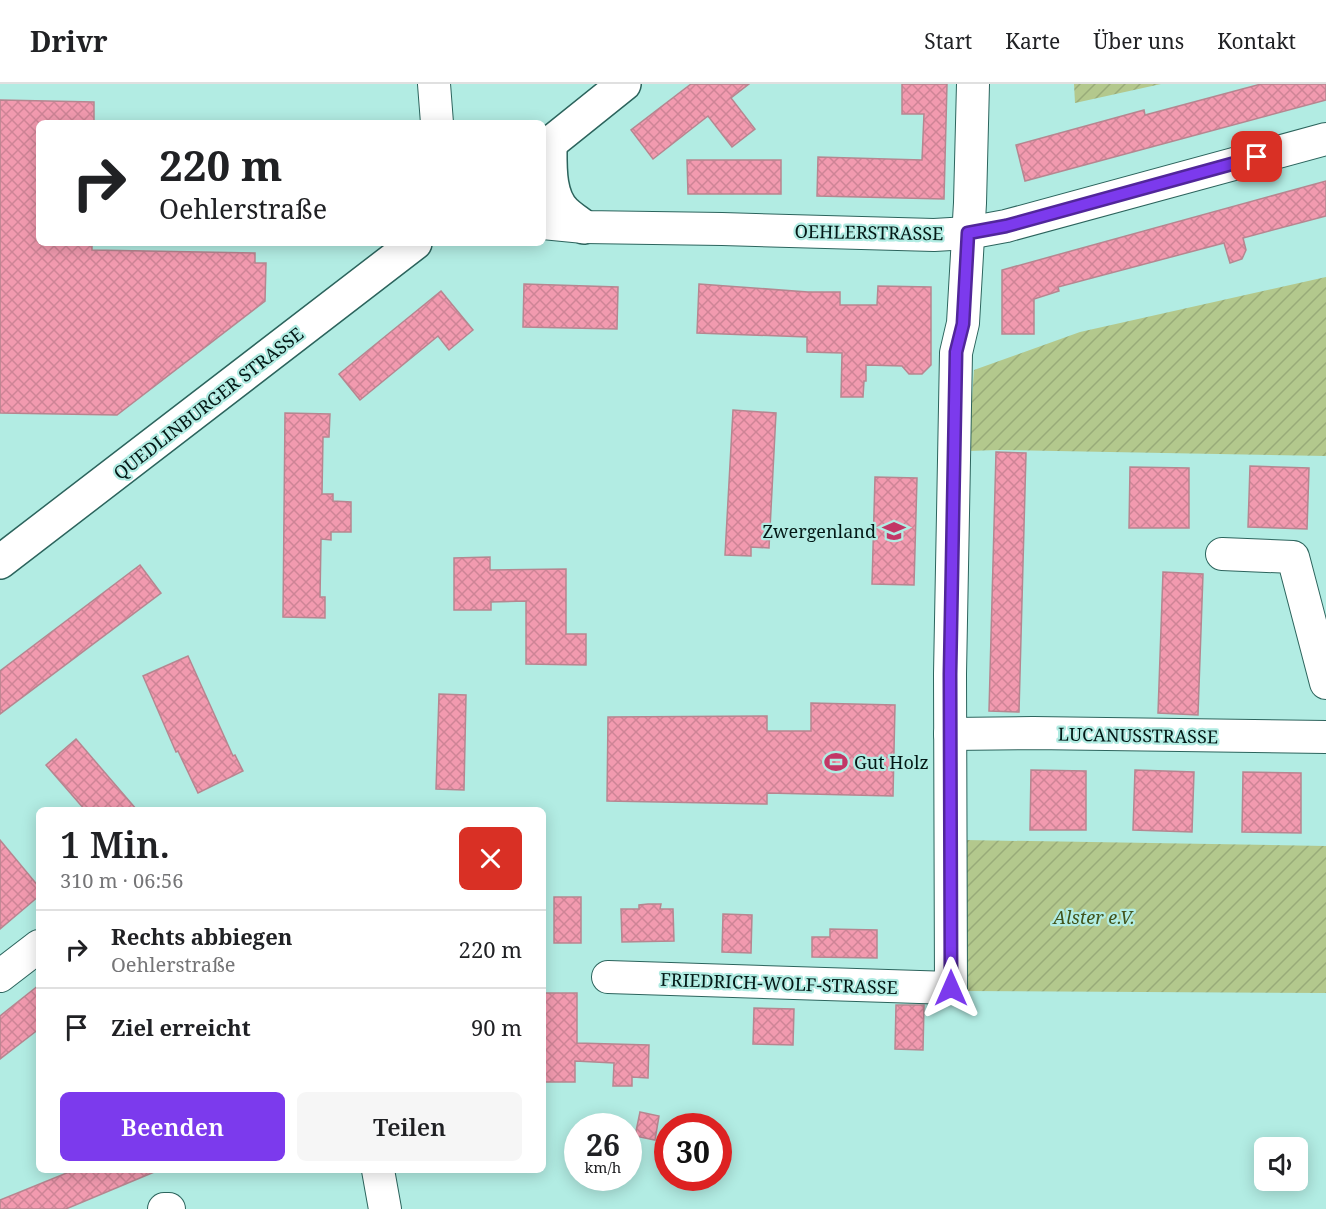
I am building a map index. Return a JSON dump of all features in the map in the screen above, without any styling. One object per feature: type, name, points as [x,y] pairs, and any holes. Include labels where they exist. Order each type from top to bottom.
[{"type":"main road","points":[[585,227],[563,211],[552,190],[547,146],[624,84]]},
{"type":"main road","name":"QUEDLINBURGER STRASSE","points":[[0,562],[411,246]]},
{"type":"street","points":[[434,84],[437,120]]},
{"type":"street","points":[[950,734],[956,352],[963,324],[974,84]]},
{"type":"street","name":"OEHLERSTRASSE","points":[[546,223],[585,227],[934,235],[968,233],[1006,226],[1326,139]]},
{"type":"street","points":[[1221,554],[1293,557],[1326,683]]},
{"type":"street","name":"LUCANUSSTRASSE","points":[[950,734],[1326,737]]},
{"type":"street","name":"FRIEDRICH-WOLF-STRASSE","points":[[608,977],[951,988],[950,734]]},
{"type":"street","points":[[0,976],[36,948]]},
{"type":"street","points":[[379,1173],[386,1209]]},
{"type":"street","points":[[164,1209],[169,1209]]},
{"type":"green space","points":[[1074,84],[1161,84],[1075,103]]},
{"type":"green space","points":[[1326,277],[1326,456],[968,451],[974,370],[1080,332]]},
{"type":"green space","name":"Alster e.V.","points":[[965,840],[1326,846],[1326,993],[959,991]]},
{"type":"building","points":[[691,84],[749,84],[731,98],[755,129],[732,147],[708,116],[653,159],[631,130]]},
{"type":"building","points":[[902,84],[947,84],[944,199],[817,196],[818,157],[922,160],[924,114],[902,114]]},
{"type":"building","points":[[1261,84],[1326,84],[1326,100],[1025,181],[1016,145],[1144,110],[1145,115]]},
{"type":"building","points":[[0,100],[94,102],[94,120],[36,120],[36,246],[92,246],[92,250],[255,253],[255,263],[266,263],[265,301],[117,415],[0,413]]},
{"type":"building","points":[[687,160],[781,160],[781,194],[688,194]]},
{"type":"building","points":[[1326,181],[1326,216],[1243,238],[1246,250],[1242,259],[1230,263],[1224,243],[1058,287],[1059,291],[1034,299],[1034,334],[1002,334],[1002,270]]},
{"type":"building","points":[[524,284],[618,287],[617,329],[523,327]]},
{"type":"building","points":[[699,284],[808,292],[840,292],[840,305],[877,305],[878,286],[931,287],[931,365],[922,374],[909,374],[902,366],[866,365],[863,397],[841,397],[842,353],[807,352],[807,337],[697,333]]},
{"type":"building","points":[[441,291],[473,330],[449,350],[438,336],[360,400],[339,374]]},
{"type":"building","points":[[733,410],[776,413],[769,548],[751,547],[751,556],[725,555]]},
{"type":"building","points":[[285,413],[330,414],[329,437],[323,437],[322,494],[333,494],[333,501],[351,502],[351,532],[331,532],[331,540],[321,539],[320,597],[325,597],[325,618],[283,617]]},
{"type":"building","points":[[996,452],[1026,453],[1019,712],[989,711]]},
{"type":"building","points":[[1250,466],[1309,468],[1307,529],[1248,527]]},
{"type":"building","points":[[1130,467],[1189,468],[1189,528],[1129,528]]},
{"type":"building","name":"Zwergenland","points":[[875,477],[917,478],[914,585],[872,584]]},
{"type":"building","points":[[490,557],[490,570],[566,569],[566,634],[586,634],[586,665],[526,664],[526,601],[491,602],[491,610],[454,610],[454,558]]},
{"type":"building","points":[[140,565],[161,593],[0,714],[0,671]]},
{"type":"building","points":[[1163,572],[1203,574],[1198,715],[1158,713]]},
{"type":"building","points":[[188,656],[233,756],[235,755],[243,771],[198,793],[178,751],[176,752],[143,676]]},
{"type":"building","points":[[439,694],[466,695],[464,790],[436,789]]},
{"type":"building","points":[[811,703],[895,705],[893,796],[767,793],[767,804],[607,801],[608,717],[767,716],[767,731],[811,731]]},
{"type":"building","points":[[76,739],[134,807],[82,807],[46,765]]},
{"type":"building","points":[[1031,770],[1086,771],[1086,830],[1030,830]]},
{"type":"building","points":[[1135,770],[1194,772],[1192,832],[1133,830]]},
{"type":"building","points":[[1243,772],[1301,773],[1301,833],[1242,832]]},
{"type":"building","points":[[0,840],[36,883],[36,899],[0,929]]},
{"type":"building","points":[[554,897],[581,897],[581,943],[554,943]]},
{"type":"building","points":[[661,904],[660,909],[673,909],[674,941],[622,942],[621,909],[639,909],[639,905]]},
{"type":"building","points":[[723,914],[752,915],[751,953],[722,952]]},
{"type":"building","points":[[830,929],[877,930],[877,958],[812,957],[812,937],[830,937]]},
{"type":"building","points":[[36,987],[36,1031],[0,1059],[0,1016]]},
{"type":"building","points":[[546,993],[577,993],[577,1043],[649,1045],[648,1078],[632,1077],[632,1086],[613,1086],[614,1063],[575,1061],[575,1082],[546,1082]]},
{"type":"building","points":[[896,1005],[924,1005],[923,1050],[895,1049]]},
{"type":"building","points":[[754,1008],[794,1009],[793,1045],[753,1044]]},
{"type":"building","points":[[640,1112],[654,1115],[654,1140],[642,1137],[642,1113]]},
{"type":"building","points":[[67,1173],[152,1173],[66,1209],[0,1209],[0,1200]]},
{"type":"place","name":"Zwergenland","points":[[894,531]]},
{"type":"place","name":"Gut Holz","points":[[836,762]]},
{"type":"route","points":[[951,988],[950,674],[956,352],[963,324],[968,233],[1006,226],[1257,157]]}]
